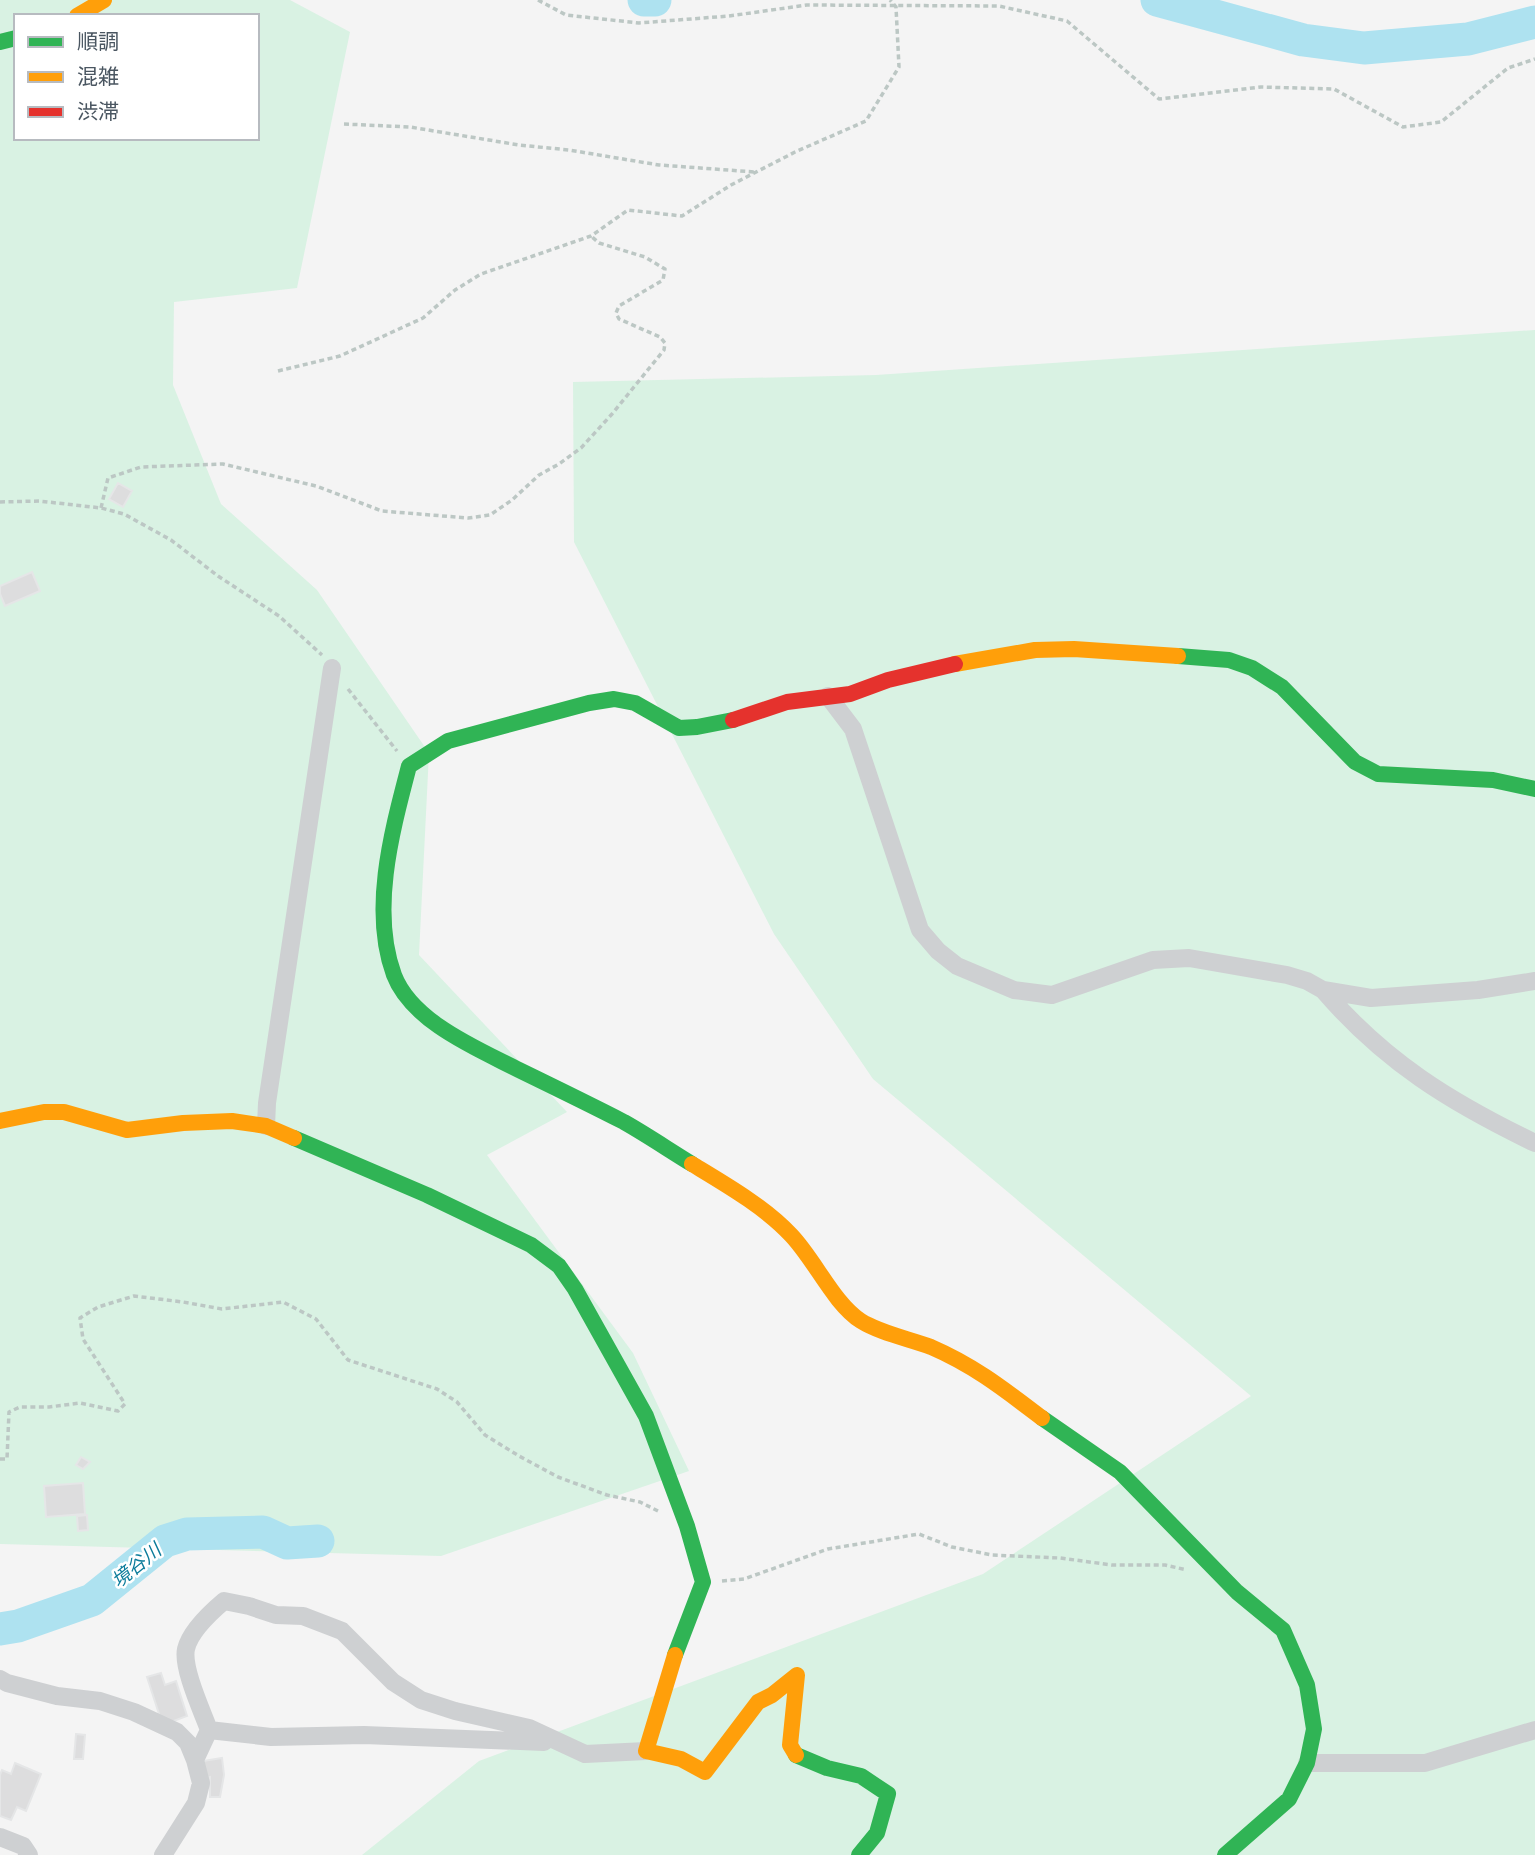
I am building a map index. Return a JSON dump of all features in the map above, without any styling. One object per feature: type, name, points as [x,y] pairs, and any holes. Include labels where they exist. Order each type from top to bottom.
[{"type":"street","points":[[80,14],[104,0]]},
{"type":"street","points":[[1225,1855],[1289,1799],[1307,1763],[1314,1729],[1307,1685],[1283,1630],[1237,1592],[1120,1472],[1051,1425],[983,1373],[932,1348],[863,1322],[842,1306],[816,1264],[790,1233],[739,1193],[625,1123],[513,1067],[497,1062],[431,1022],[396,980],[386,952],[385,900],[394,823],[409,766],[448,741],[589,703],[614,699],[635,703],[679,728],[697,727],[736,719],[787,702],[850,694],[888,680],[986,657],[992,659],[1035,650],[1074,649],[1228,660],[1252,668],[1282,687],[1355,762],[1378,774],[1493,780],[1535,789]]},
{"type":"street","points":[[266,1126],[267,1103],[332,668]]},
{"type":"street","points":[[828,696],[853,729],[920,930],[938,951],[957,965],[1014,990],[1052,995],[1153,960],[1189,958],[1307,981],[1322,990],[1345,1016],[1382,1050],[1429,1085],[1476,1115],[1535,1143]]},
{"type":"street","points":[[1322,990],[1371,998],[1478,990],[1535,981]]},
{"type":"street","points":[[0,1121],[44,1112],[64,1112],[127,1130],[195,1123],[232,1122],[266,1126],[427,1195],[531,1245],[559,1266],[575,1289],[646,1416],[687,1526],[703,1583],[677,1647],[646,1751]]},
{"type":"street","points":[[195,1760],[209,1730],[189,1678],[186,1649],[205,1617],[224,1601],[276,1615],[303,1615],[342,1631],[393,1682],[421,1700],[455,1711],[529,1728],[585,1754],[646,1751],[681,1759],[705,1772],[758,1702],[772,1695],[797,1675],[790,1745],[797,1757],[861,1776],[888,1794],[877,1832],[859,1855]]},
{"type":"street","points":[[0,1679],[57,1696],[100,1701],[134,1712],[177,1732],[188,1743],[201,1783],[196,1803],[163,1855]]},
{"type":"street","points":[[209,1730],[271,1737],[376,1735],[526,1740],[562,1744]]},
{"type":"street","points":[[1307,1763],[1425,1763],[1535,1730]]},
{"type":"street","points":[[0,1837],[23,1846],[29,1855]]},
{"type":"path","points":[[538,0],[566,15],[639,23],[729,16],[807,5],[999,6],[1068,21],[1159,99],[1261,87],[1334,89],[1403,127],[1441,122],[1508,68],[1535,60]]},
{"type":"path","points":[[278,371],[340,356],[423,318],[455,290],[481,274],[591,236],[628,210],[682,216],[731,184],[866,121],[899,67],[896,7],[890,0]]},
{"type":"path","points":[[344,124],[410,127],[519,145],[569,149],[659,165],[756,172]]},
{"type":"path","points":[[101,508],[108,478],[141,467],[223,464],[316,486],[382,511],[468,518],[489,515],[512,500],[539,475],[581,448],[664,350],[665,343],[660,337],[619,319],[617,313],[619,306],[663,280],[665,270],[645,257],[599,243],[591,236]]},
{"type":"path","points":[[0,502],[39,501],[101,508],[124,514],[171,540],[279,617],[324,657],[409,766]]},
{"type":"path","points":[[0,1459],[8,1459],[9,1412],[20,1407],[80,1403],[118,1411],[125,1404],[83,1339],[80,1318],[99,1307],[134,1296],[183,1301],[222,1309],[283,1302],[316,1319],[348,1360],[437,1389],[457,1402],[485,1435],[519,1456],[558,1477],[607,1495],[640,1502],[687,1526]]},
{"type":"path","points":[[703,1583],[744,1579],[828,1549],[919,1534],[952,1548],[992,1555],[1060,1558],[1112,1565],[1165,1565],[1196,1574]]},
{"type":"green space","points":[[0,0],[290,0],[350,32],[297,288],[174,302],[173,385],[221,504],[317,590],[429,753],[419,955],[567,1112],[487,1155],[633,1353],[689,1471],[441,1556],[0,1544]]},
{"type":"green space","points":[[1535,330],[1535,1855],[362,1855],[479,1761],[983,1574],[1251,1396],[873,1079],[774,934],[574,542],[573,382],[876,375]]},
{"type":"building","points":[[118,483],[132,491],[123,507],[109,499]]},
{"type":"building","points":[[32,572],[40,591],[5,606],[0,586]]},
{"type":"building","points":[[81,1457],[90,1462],[83,1469],[76,1465]]},
{"type":"building","points":[[83,1483],[85,1514],[46,1517],[44,1486]]},
{"type":"building","points":[[87,1515],[88,1530],[78,1531],[77,1516]]},
{"type":"building","points":[[161,1673],[165,1685],[176,1681],[187,1716],[171,1722],[160,1717],[147,1677]]},
{"type":"building","points":[[76,1734],[85,1735],[83,1759],[74,1759]]},
{"type":"building","points":[[222,1758],[224,1775],[220,1797],[210,1797],[210,1777],[206,1778],[203,1761]]},
{"type":"building","points":[[15,1763],[41,1774],[26,1811],[17,1807],[11,1820],[0,1816],[0,1775],[2,1770],[11,1774]]},
{"type":"waterway","points":[[644,0],[655,0]]},
{"type":"waterway","points":[[1157,0],[1303,40],[1364,48],[1468,39],[1535,22]]},
{"type":"waterway","name":"境谷川","points":[[0,1629],[18,1626],[92,1600],[165,1541],[187,1534],[263,1532],[287,1543],[318,1541]]},
{"type":"traffic: fast","points":[[0,42],[14,38]]},
{"type":"traffic: fast","points":[[1178,656],[1229,660],[1252,668],[1282,687],[1355,762],[1378,774],[1493,780],[1535,789]]},
{"type":"traffic: fast","points":[[692,1164],[624,1122],[466,1043],[415,1007],[394,975],[387,950],[384,924],[386,870],[409,766],[448,741],[589,703],[614,699],[635,703],[679,728],[733,720]]},
{"type":"traffic: fast","points":[[294,1138],[427,1195],[531,1245],[559,1266],[575,1289],[646,1416],[687,1526],[703,1582],[675,1655]]},
{"type":"traffic: fast","points":[[1042,1418],[1120,1472],[1237,1592],[1283,1630],[1307,1685],[1314,1729],[1307,1763],[1289,1799],[1225,1855]]},
{"type":"traffic: fast","points":[[796,1755],[827,1768],[861,1776],[888,1794],[877,1833],[859,1855]]},
{"type":"traffic: slow","points":[[80,14],[104,0]]},
{"type":"traffic: slow","points":[[955,664],[1035,650],[1074,649],[1178,656]]},
{"type":"traffic: slow","points":[[0,1121],[44,1112],[64,1112],[127,1130],[183,1123],[232,1121],[266,1126],[294,1138]]},
{"type":"traffic: slow","points":[[692,1164],[744,1196],[781,1225],[800,1245],[842,1304],[861,1321],[931,1347],[962,1362],[1042,1418]]},
{"type":"traffic: slow","points":[[675,1655],[646,1751],[681,1759],[705,1772],[758,1702],[772,1695],[797,1675],[790,1745],[796,1755]]},
{"type":"traffic: jam","points":[[733,720],[787,702],[850,694],[888,680],[955,664]]}]
